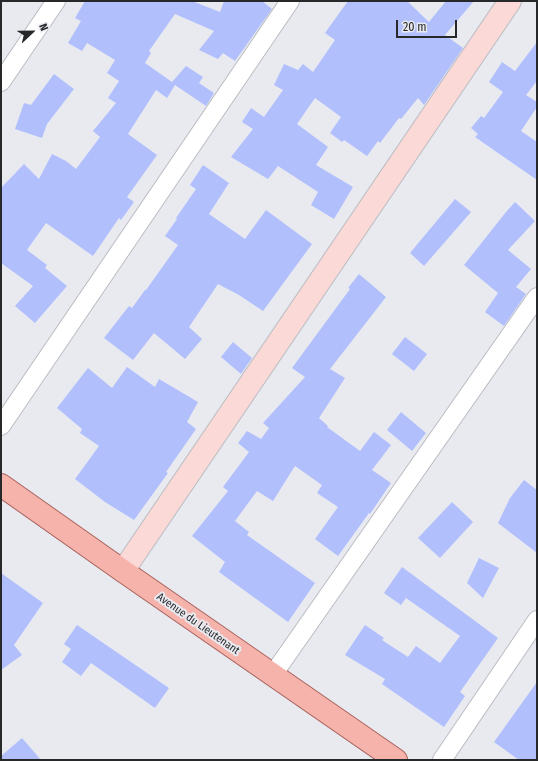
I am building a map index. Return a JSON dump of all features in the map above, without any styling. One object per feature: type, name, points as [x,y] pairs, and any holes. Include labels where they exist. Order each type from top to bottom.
[{"type":"main road","name":"Avenue du Lieutenant","points":[[1,485],[272,676],[396,760]]},
{"type":"street","points":[[1,82],[56,1]]},
{"type":"street","points":[[1,426],[290,1]]},
{"type":"street","points":[[123,572],[510,1]]},
{"type":"street","points":[[272,676],[537,297]]},
{"type":"street","points":[[442,760],[537,620]]},
{"type":"building","points":[[85,1],[192,1],[220,12],[224,1],[262,1],[272,9],[235,61],[223,53],[218,59],[199,50],[214,31],[175,14],[149,51],[151,53],[145,63],[172,82],[186,66],[203,77],[199,83],[214,93],[206,106],[175,85],[167,98],[156,90],[128,134],[157,155],[127,197],[134,202],[121,220],[119,218],[93,256],[46,223],[27,250],[47,265],[45,268],[67,286],[35,323],[15,306],[33,286],[1,263],[1,188],[24,164],[39,179],[52,154],[66,161],[76,169],[100,137],[93,131],[116,103],[108,98],[119,81],[107,73],[115,60],[87,43],[82,51],[68,43],[81,21],[75,18]]},
{"type":"building","points":[[348,1],[407,1],[429,22],[446,1],[474,1],[445,35],[463,48],[424,105],[418,98],[401,119],[399,118],[380,143],[378,141],[367,156],[344,140],[342,142],[330,133],[341,117],[315,98],[297,124],[328,147],[316,165],[353,187],[334,219],[311,205],[318,192],[278,166],[268,179],[231,157],[253,129],[242,122],[251,108],[264,117],[283,90],[274,85],[284,64],[298,70],[303,64],[313,72],[335,40],[325,33]]},
{"type":"building","points":[[537,42],[537,81],[526,95],[537,102],[537,107],[521,131],[537,142],[537,180],[475,137],[478,134],[471,128],[481,116],[484,118],[503,92],[489,82],[502,62],[515,71]]},
{"type":"building","points":[[54,74],[74,89],[47,124],[42,138],[15,129],[24,103],[31,105]]},
{"type":"building","points":[[203,165],[229,183],[209,214],[245,239],[266,210],[312,244],[263,311],[239,295],[218,284],[189,327],[202,339],[185,359],[154,333],[133,360],[104,338],[129,306],[132,308],[178,245],[165,236],[196,189],[190,185]]},
{"type":"building","points":[[455,199],[471,212],[424,266],[410,253]]},
{"type":"building","points":[[515,202],[535,221],[508,250],[531,269],[516,287],[526,294],[504,326],[485,312],[498,293],[464,265]]},
{"type":"building","points":[[359,274],[386,297],[330,369],[345,378],[319,418],[328,426],[327,427],[360,451],[374,432],[391,445],[372,470],[391,483],[370,514],[369,513],[338,556],[315,539],[338,507],[317,493],[322,485],[295,466],[273,501],[257,491],[235,521],[249,532],[247,535],[315,583],[288,622],[219,572],[225,562],[192,536],[228,491],[223,487],[249,452],[238,443],[247,431],[261,439],[269,428],[263,423],[305,377],[292,368],[350,289],[348,288]]},
{"type":"building","points":[[405,337],[427,354],[414,371],[392,354]]},
{"type":"building","points":[[233,342],[252,358],[241,374],[221,357]]},
{"type":"building","points":[[127,367],[155,387],[159,379],[198,402],[187,422],[196,429],[166,472],[168,473],[134,520],[105,502],[75,479],[99,446],[80,433],[82,429],[57,408],[88,368],[112,388]]},
{"type":"building","points":[[401,412],[426,433],[412,451],[387,430]]},
{"type":"building","points":[[524,480],[537,490],[537,553],[498,523],[510,498]]},
{"type":"building","points":[[452,502],[473,522],[440,558],[418,538]]},
{"type":"building","points":[[479,558],[499,568],[483,598],[467,583]]},
{"type":"building","points":[[402,567],[498,638],[460,692],[465,696],[444,727],[382,684],[385,679],[345,655],[365,625],[384,638],[382,640],[408,657],[416,646],[440,663],[460,636],[406,598],[401,605],[384,593]]},
{"type":"building","points":[[1,573],[43,603],[14,645],[22,655],[1,670]]},
{"type":"building","points":[[77,625],[169,688],[155,708],[91,663],[81,676],[62,662],[71,649],[64,644]]},
{"type":"building","points":[[537,682],[537,760],[519,760],[494,742]]},
{"type":"building","points":[[22,738],[41,760],[1,760],[1,756]]}]
